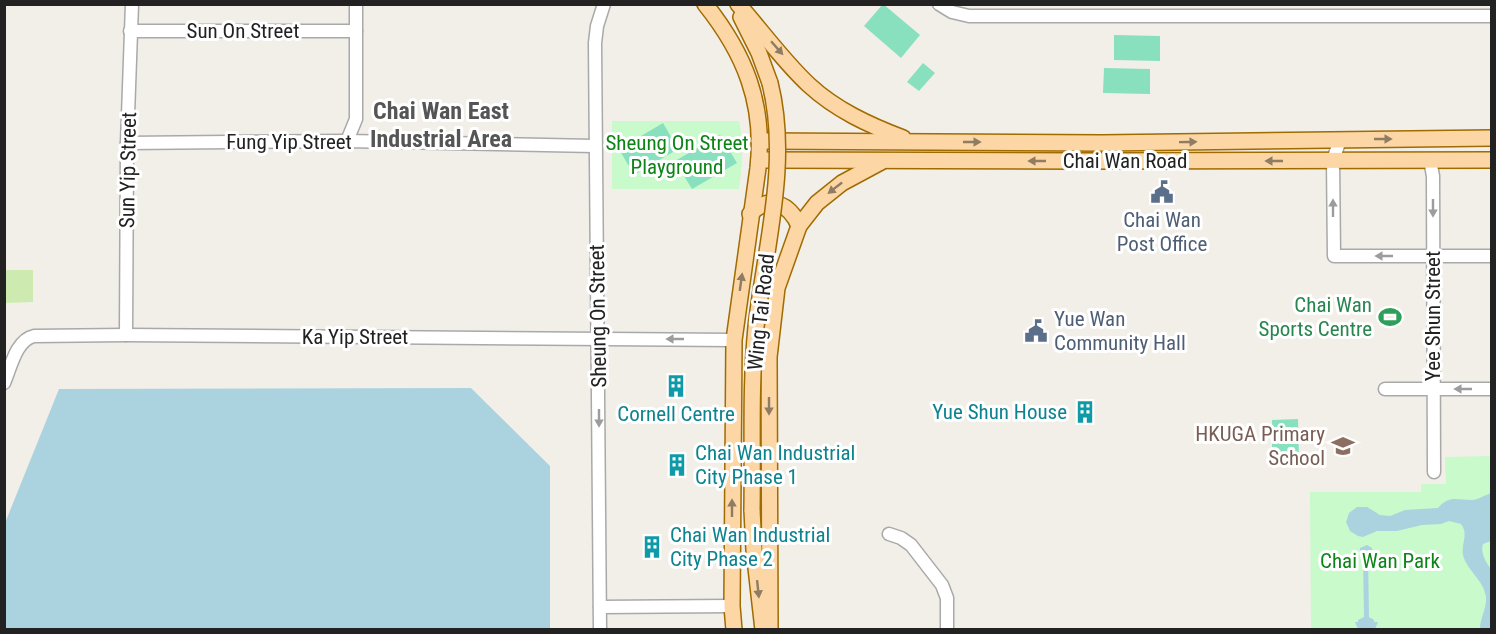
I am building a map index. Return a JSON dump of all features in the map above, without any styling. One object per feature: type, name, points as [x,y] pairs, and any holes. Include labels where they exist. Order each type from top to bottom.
[{"type":"main road","name":"Wing Tai Road","points":[[705,4],[719,22],[749,78],[756,104],[759,141],[759,160],[734,340],[732,606],[734,630]]},
{"type":"main road","name":"Wing Tai Road","points":[[736,4],[770,83],[776,108],[778,151],[755,343],[752,510],[763,630]]},
{"type":"main road","name":"Chai Wan Road","points":[[736,4],[817,92],[871,126],[914,142]]},
{"type":"main road","name":"Chai Wan Road","points":[[759,141],[1102,143],[1491,138]]},
{"type":"main road","points":[[1430,139],[1430,160]]},
{"type":"main road","points":[[770,630],[769,357],[777,288],[799,226],[818,203],[842,183],[886,159]]},
{"type":"main road","name":"Chai Wan Road","points":[[759,160],[1491,160]]},
{"type":"main road","points":[[750,214],[764,203],[776,204],[786,208],[795,216],[799,226]]},
{"type":"street","name":"Sun Yip Street","points":[[126,335],[127,143],[132,4]]},
{"type":"street","points":[[347,141],[356,119],[356,4]]},
{"type":"street","name":"Sheung On Street","points":[[600,630],[599,339],[594,146],[595,43],[597,26],[604,4]]},
{"type":"street","points":[[939,4],[952,12],[969,16],[1491,15]]},
{"type":"street","name":"Sun On Street","points":[[130,31],[356,31]]},
{"type":"street","points":[[356,119],[367,141]]},
{"type":"street","points":[[1340,140],[1333,160],[1334,256],[1491,256]]},
{"type":"street","name":"Fung Yip Street","points":[[127,143],[367,141],[594,146]]},
{"type":"street","name":"Yee Shun Street","points":[[1430,160],[1433,176],[1434,472]]},
{"type":"street","name":"Ka Yip Street","points":[[4,383],[16,353],[29,337],[126,335],[734,340]]},
{"type":"street","points":[[1384,389],[1491,389]]},
{"type":"street","points":[[889,534],[902,538],[911,545],[942,585],[947,598],[947,630]]},
{"type":"street","points":[[600,607],[732,606]]},
{"type":"green space","points":[[883,4],[920,35],[901,58],[864,26]]},
{"type":"green space","points":[[1114,35],[1160,36],[1160,61],[1114,60]]},
{"type":"green space","points":[[923,63],[935,73],[919,91],[907,82]]},
{"type":"green space","points":[[1104,68],[1150,69],[1150,94],[1103,93]]},
{"type":"green space","name":"Sheung On Street Playground","points":[[612,121],[739,121],[742,155],[739,189],[612,189]]},
{"type":"green space","points":[[663,123],[678,149],[634,175],[619,149]]},
{"type":"green space","points":[[720,135],[737,163],[692,189],[675,161]]},
{"type":"green space","points":[[4,270],[33,270],[33,302],[5,303]]},
{"type":"green space","points":[[1298,419],[1299,461],[1272,461],[1272,420]]},
{"type":"green space","name":"Chai Wan Park","points":[[1491,456],[1491,629],[1311,629],[1310,492],[1421,492],[1421,484],[1446,484],[1445,457]]},
{"type":"water","points":[[471,388],[550,466],[550,629],[5,629],[5,523],[59,389]]},
{"type":"water","points":[[1491,493],[1491,541],[1483,544],[1482,550],[1491,569],[1491,629],[1480,629],[1485,605],[1485,591],[1465,561],[1463,551],[1465,535],[1461,524],[1449,521],[1397,531],[1377,531],[1363,537],[1350,531],[1346,522],[1349,513],[1357,507],[1367,507],[1380,515],[1390,516],[1405,510],[1438,508],[1450,500],[1474,500]]},
{"type":"water","points":[[1367,545],[1372,548],[1372,556],[1368,556],[1369,617],[1374,622],[1378,622],[1375,629],[1358,629],[1355,622],[1364,617],[1363,556],[1360,556],[1360,548]]},
{"type":"place","name":"Chai Wan Post Office","points":[[1162,192]]},
{"type":"place","name":"Chai Wan Sports Centre","points":[[1390,317]]},
{"type":"place","name":"Yue Wan Community Hall","points":[[1036,331]]},
{"type":"place","name":"Cornell Centre","points":[[676,386]]},
{"type":"place","name":"Yue Shun House","points":[[1085,412]]},
{"type":"place","name":"HKUGA Primary School","points":[[1343,446]]},
{"type":"place","name":"Chai Wan Industrial City Phase 1","points":[[677,465]]},
{"type":"place","name":"Chai Wan Industrial City Phase 2","points":[[652,547]]},
{"type":"district","name":"Chai Wan East Industrial Area","points":[[441,125]]}]
